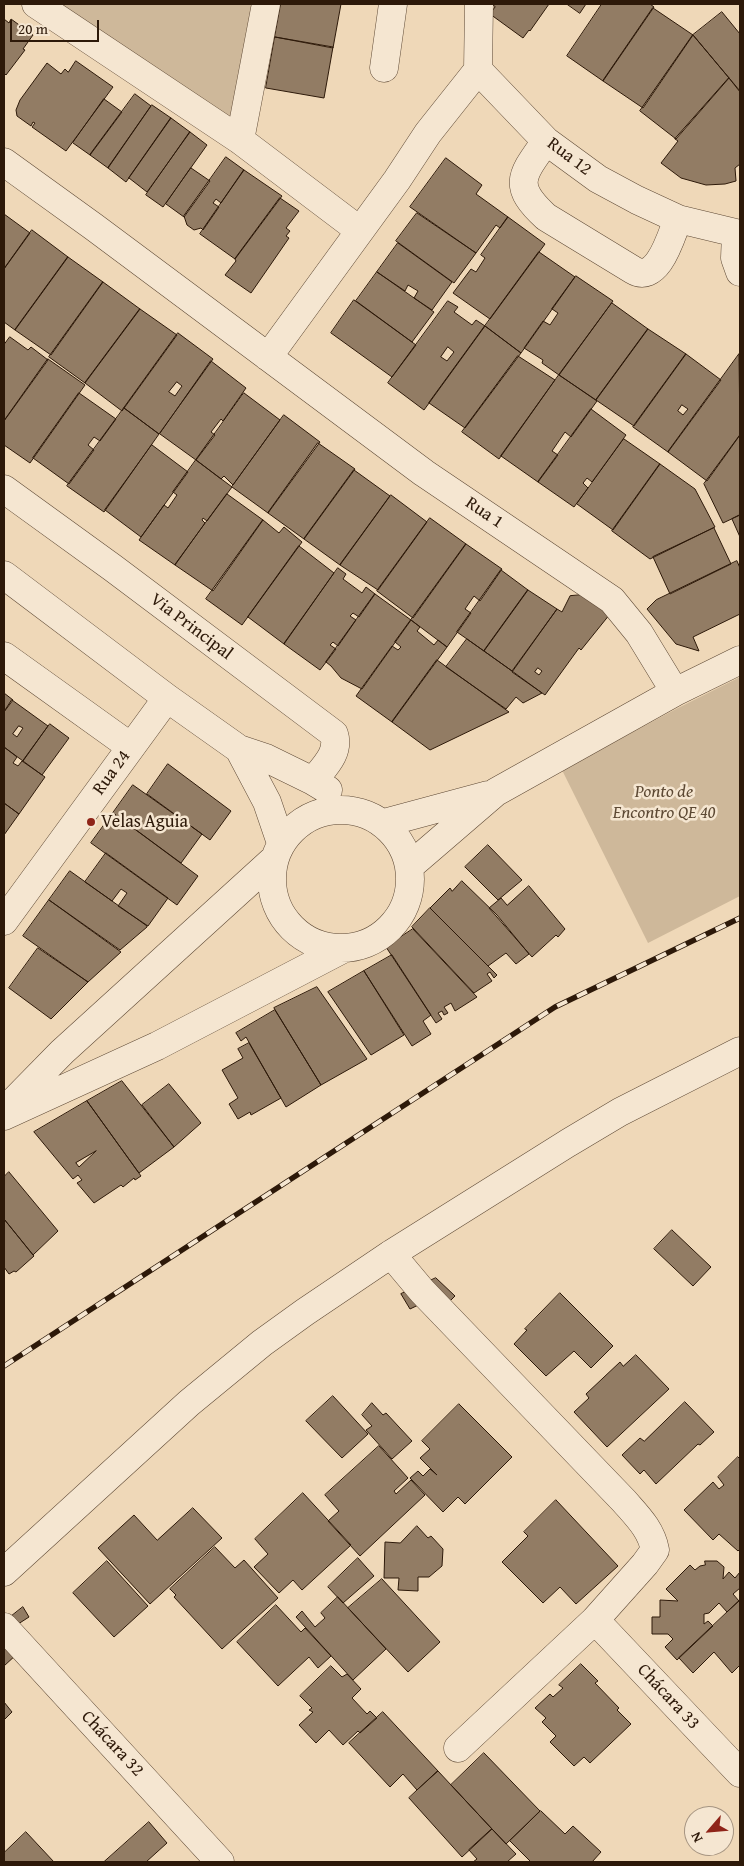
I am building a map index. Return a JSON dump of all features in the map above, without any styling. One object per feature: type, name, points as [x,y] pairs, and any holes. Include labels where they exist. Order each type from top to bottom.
[{"type":"street","points":[[36,4],[240,140],[358,230]]},
{"type":"street","points":[[240,140],[266,4]]},
{"type":"street","points":[[384,68],[393,4]]},
{"type":"street","points":[[268,357],[358,230],[397,180],[428,133],[478,70],[479,4]]},
{"type":"street","name":"Rua 12","points":[[478,70],[546,141],[598,179],[678,219],[738,230]]},
{"type":"street","points":[[546,141],[526,169],[523,182],[526,194],[534,206],[546,217],[633,270],[642,274],[647,273],[659,263],[678,219]]},
{"type":"street","name":"Rua 1","points":[[4,162],[424,472],[612,600],[639,633],[675,692]]},
{"type":"street","points":[[738,230],[735,258],[740,272]]},
{"type":"street","name":"Via Principal","points":[[4,489],[334,734],[336,748],[313,781]]},
{"type":"street","points":[[4,575],[167,698],[240,749],[266,758],[313,781],[372,817],[401,842],[410,866],[410,892],[401,916],[384,935],[360,946],[341,950],[157,1046],[4,1116]]},
{"type":"street","points":[[4,656],[131,747]]},
{"type":"street","points":[[410,866],[496,792],[675,692],[740,660]]},
{"type":"street","name":"Rua 24","points":[[4,921],[167,698]]},
{"type":"street","points":[[240,749],[268,802],[277,852],[272,878],[276,904],[290,926],[310,941],[341,950]]},
{"type":"street","points":[[4,1112],[62,1052],[277,852],[290,831],[310,816],[335,809],[372,817],[496,792]]},
{"type":"street","points":[[4,1572],[189,1403],[228,1370],[305,1312],[391,1254],[620,1112],[740,1051]]},
{"type":"street","points":[[391,1254],[422,1291],[644,1523],[653,1540],[654,1550],[650,1558],[595,1620],[458,1748]]},
{"type":"street","name":"Chácara 33","points":[[595,1620],[740,1773]]},
{"type":"street","name":"Chácara 32","points":[[4,1626],[220,1862]]},
{"type":"green space","points":[[61,4],[255,4],[233,126]]},
{"type":"green space","name":"Ponto de Encontro QE 40","points":[[740,677],[740,896],[648,943],[562,770]]},
{"type":"building","points":[[281,4],[341,4],[333,48],[275,37]]},
{"type":"building","points":[[492,4],[549,4],[523,38],[490,14],[495,7]]},
{"type":"building","points":[[567,4],[586,4],[580,13]]},
{"type":"building","points":[[602,4],[650,4],[654,7],[603,81],[567,56]]},
{"type":"building","points":[[653,8],[693,35],[643,108],[603,81]]},
{"type":"building","points":[[722,12],[740,34],[740,91],[693,35]]},
{"type":"building","points":[[4,19],[9,23],[11,19],[33,35],[23,49],[25,50],[6,75],[4,73]]},
{"type":"building","points":[[693,35],[729,78],[676,139],[640,111]]},
{"type":"building","points":[[275,37],[333,47],[324,98],[266,88]]},
{"type":"building","points":[[76,61],[113,87],[66,151],[32,127],[35,123],[33,122],[31,126],[17,116],[16,110],[20,100],[47,63],[61,74],[65,69],[68,72]]},
{"type":"building","points":[[729,78],[740,92],[740,164],[735,168],[736,181],[725,184],[706,185],[681,178],[661,163],[678,141],[675,139]]},
{"type":"building","points":[[135,94],[151,106],[108,168],[90,155]]},
{"type":"building","points":[[104,99],[122,112],[90,155],[73,143]]},
{"type":"building","points":[[152,105],[171,118],[126,182],[108,168]]},
{"type":"building","points":[[171,118],[190,132],[147,192],[129,178]]},
{"type":"building","points":[[190,132],[207,145],[163,207],[146,195]]},
{"type":"building","points":[[226,157],[244,170],[221,203],[216,199],[213,203],[219,207],[203,230],[201,228],[194,230],[187,225],[184,216]]},
{"type":"building","points":[[446,158],[482,185],[476,194],[508,217],[500,228],[496,225],[476,253],[410,207]]},
{"type":"building","points":[[191,168],[210,181],[184,217],[166,204]]},
{"type":"building","points":[[244,170],[282,196],[235,259],[200,234]]},
{"type":"building","points":[[280,198],[299,211],[286,228],[290,231],[286,236],[289,238],[251,293],[225,275]]},
{"type":"building","points":[[417,213],[476,253],[454,283],[396,241]]},
{"type":"building","points":[[4,214],[30,233],[4,269]]},
{"type":"building","points":[[508,217],[545,244],[490,319],[453,293],[471,269],[476,272],[485,258],[481,255]]},
{"type":"building","points":[[32,230],[68,257],[15,330],[4,322],[4,269]]},
{"type":"building","points":[[398,243],[452,282],[432,310],[414,298],[418,291],[408,285],[405,291],[377,272]]},
{"type":"building","points":[[539,252],[575,277],[521,353],[485,326]]},
{"type":"building","points":[[68,257],[103,282],[51,355],[15,330]]},
{"type":"building","points":[[377,272],[434,312],[412,342],[356,301]]},
{"type":"building","points":[[576,276],[613,301],[559,375],[542,363],[543,360],[524,348],[543,321],[550,325],[558,313],[552,309]]},
{"type":"building","points":[[103,282],[140,309],[85,383],[49,357]]},
{"type":"building","points":[[354,300],[416,345],[392,377],[331,333]]},
{"type":"building","points":[[448,301],[458,307],[454,312],[472,325],[476,320],[485,326],[424,410],[388,383]],"holes":[[[448,347],[454,352],[447,361],[441,357]]]},
{"type":"building","points":[[612,303],[648,329],[596,400],[559,375]]},
{"type":"building","points":[[140,309],[177,335],[122,411],[85,383]]},
{"type":"building","points":[[485,326],[521,353],[465,428],[429,403]]},
{"type":"building","points":[[648,329],[686,354],[634,426],[596,400]]},
{"type":"building","points":[[178,333],[213,359],[159,434],[124,408]],"holes":[[[177,382],[182,386],[175,396],[169,392]]]},
{"type":"building","points":[[10,337],[28,350],[31,347],[48,360],[4,421],[4,345]]},
{"type":"building","points":[[686,354],[721,380],[668,452],[633,427]],"holes":[[[682,405],[688,409],[683,415],[678,411]]]},
{"type":"building","points":[[739,354],[740,435],[707,481],[668,452]]},
{"type":"building","points":[[518,356],[555,380],[499,459],[462,432]]},
{"type":"building","points":[[48,359],[85,385],[30,463],[4,445],[4,421]]},
{"type":"building","points":[[211,361],[246,388],[223,421],[221,419],[211,432],[215,435],[196,460],[160,434]]},
{"type":"building","points":[[559,375],[597,401],[571,437],[565,432],[552,451],[558,455],[538,482],[501,456]]},
{"type":"building","points":[[79,393],[116,419],[100,441],[94,437],[88,445],[94,450],[69,484],[33,458]]},
{"type":"building","points":[[244,393],[280,420],[233,485],[224,476],[221,479],[196,460]]},
{"type":"building","points":[[124,408],[159,434],[104,512],[67,486]]},
{"type":"building","points":[[591,409],[626,435],[592,482],[587,478],[583,483],[588,488],[574,507],[538,482]]},
{"type":"building","points":[[284,415],[320,442],[268,513],[232,487]]},
{"type":"building","points":[[740,435],[740,515],[723,523],[704,484]]},
{"type":"building","points":[[624,439],[660,464],[613,530],[577,504]]},
{"type":"building","points":[[318,443],[355,469],[304,539],[268,513]]},
{"type":"building","points":[[152,445],[188,472],[141,537],[105,510]]},
{"type":"building","points":[[196,460],[232,487],[207,521],[203,518],[202,520],[205,523],[175,565],[139,540],[164,505],[168,508],[177,495],[173,492]]},
{"type":"building","points":[[660,464],[695,489],[715,527],[650,559],[612,531]]},
{"type":"building","points":[[354,470],[390,496],[340,565],[304,539]]},
{"type":"building","points":[[227,494],[263,520],[213,591],[175,565]]},
{"type":"building","points":[[391,495],[427,522],[378,590],[340,565]]},
{"type":"building","points":[[740,515],[740,537],[732,519]]},
{"type":"building","points":[[430,518],[466,544],[413,618],[377,591]]},
{"type":"building","points":[[263,520],[279,533],[284,527],[302,542],[242,625],[206,599]]},
{"type":"building","points":[[714,528],[731,564],[670,594],[653,557]]},
{"type":"building","points":[[466,544],[502,569],[480,601],[474,596],[465,609],[471,613],[447,647],[411,620]]},
{"type":"building","points":[[299,546],[334,573],[284,644],[248,617]]},
{"type":"building","points":[[737,561],[740,568],[740,614],[693,637],[699,651],[676,644],[647,609],[656,600]]},
{"type":"building","points":[[338,568],[346,574],[343,579],[362,593],[366,587],[375,594],[359,617],[353,613],[350,616],[356,620],[338,646],[333,642],[330,645],[336,649],[320,670],[284,644]]},
{"type":"building","points":[[501,570],[528,590],[484,651],[457,632]]},
{"type":"building","points":[[528,590],[557,609],[512,671],[484,651]]},
{"type":"building","points":[[375,594],[411,620],[362,689],[341,678],[326,662]]},
{"type":"building","points":[[581,595],[610,614],[581,650],[579,648],[545,695],[512,672],[557,609],[562,612],[570,596]],"holes":[[[538,668],[542,671],[539,675],[535,672]]]},
{"type":"building","points":[[411,620],[420,627],[417,631],[434,645],[438,640],[447,647],[392,722],[356,696],[392,646],[398,650],[401,647],[395,642]]},
{"type":"building","points":[[467,639],[542,693],[523,703],[516,697],[506,709],[446,667]]},
{"type":"building","points":[[437,660],[509,712],[430,750],[392,722]]},
{"type":"building","points":[[4,693],[13,700],[4,712]]},
{"type":"building","points":[[12,700],[48,726],[23,761],[4,747],[4,712]],"holes":[[[19,726],[23,728],[17,737],[13,734]]]},
{"type":"building","points":[[50,724],[69,738],[42,775],[23,761]]},
{"type":"building","points":[[4,747],[17,757],[13,763],[18,766],[22,761],[45,777],[19,814],[4,803]]},
{"type":"building","points":[[168,764],[231,811],[210,840],[147,794]]},
{"type":"building","points":[[133,785],[202,834],[181,863],[113,813]]},
{"type":"building","points":[[4,803],[19,814],[4,835]]},
{"type":"building","points":[[113,813],[198,876],[177,905],[91,843]]},
{"type":"building","points":[[488,845],[522,880],[498,900],[465,867]]},
{"type":"building","points":[[106,853],[168,898],[148,926],[118,906],[127,893],[121,889],[112,901],[85,882]]},
{"type":"building","points":[[70,871],[147,927],[120,950],[49,900]]},
{"type":"building","points":[[462,881],[497,915],[529,954],[516,964],[506,953],[488,966],[430,908],[450,888],[452,891]]},
{"type":"building","points":[[529,886],[565,929],[558,937],[556,935],[532,957],[489,908],[501,898],[507,905]]},
{"type":"building","points":[[49,900],[121,952],[88,982],[23,936]]},
{"type":"building","points":[[430,908],[497,975],[494,978],[490,972],[487,974],[492,981],[474,993],[412,927]]},
{"type":"building","points":[[413,929],[477,997],[455,1011],[451,1003],[444,1007],[448,1013],[444,1015],[442,1011],[438,1013],[442,1019],[436,1023],[386,947]]},
{"type":"building","points":[[38,948],[88,982],[51,1019],[9,988]]},
{"type":"building","points":[[392,955],[431,1015],[423,1021],[431,1034],[412,1046],[364,971]]},
{"type":"building","points":[[364,971],[404,1035],[371,1055],[328,992]]},
{"type":"building","points":[[317,987],[367,1059],[321,1085],[274,1008]]},
{"type":"building","points":[[275,1010],[321,1085],[286,1107],[246,1037],[241,1041],[236,1033]]},
{"type":"building","points":[[249,1043],[281,1098],[251,1115],[250,1112],[238,1119],[229,1104],[238,1098],[222,1070],[243,1058],[238,1049]]},
{"type":"building","points":[[122,1081],[174,1147],[139,1173],[87,1101]]},
{"type":"building","points":[[169,1084],[201,1123],[174,1147],[142,1105]]},
{"type":"building","points":[[87,1101],[141,1176],[135,1180],[134,1178],[123,1187],[121,1185],[94,1203],[77,1183],[82,1180],[78,1175],[73,1179],[34,1132]],"holes":[[[96,1151],[79,1167],[76,1163]]]},
{"type":"building","points":[[9,1172],[58,1231],[33,1255],[4,1219],[4,1177]]},
{"type":"building","points":[[4,1219],[34,1256],[16,1272],[14,1271],[9,1274],[4,1267]]},
{"type":"building","points":[[672,1230],[711,1267],[693,1286],[654,1249]]},
{"type":"building","points":[[436,1278],[455,1296],[445,1306],[435,1297],[410,1309],[401,1294]]},
{"type":"building","points":[[560,1293],[613,1346],[591,1368],[574,1351],[546,1376],[514,1344],[527,1330],[525,1329]]},
{"type":"building","points":[[636,1355],[669,1389],[607,1447],[574,1412],[589,1398],[586,1394],[620,1362],[623,1366]]},
{"type":"building","points":[[333,1396],[368,1434],[342,1458],[306,1421]]},
{"type":"building","points":[[685,1402],[714,1432],[700,1445],[698,1444],[656,1484],[644,1470],[640,1474],[622,1455],[640,1438],[644,1441]]},
{"type":"building","points":[[372,1403],[383,1415],[386,1413],[412,1441],[392,1459],[366,1430],[372,1426],[362,1415]]},
{"type":"building","points":[[459,1404],[512,1457],[465,1504],[458,1497],[443,1512],[410,1478],[418,1471],[423,1476],[430,1469],[437,1475],[420,1458],[430,1449],[422,1441]]},
{"type":"building","points":[[379,1446],[408,1478],[394,1491],[396,1494],[411,1480],[425,1495],[360,1556],[328,1521],[339,1511],[325,1495]]},
{"type":"building","points":[[738,1457],[740,1459],[740,1549],[738,1551],[719,1534],[713,1540],[684,1510],[713,1482],[719,1489],[724,1485],[718,1477]]},
{"type":"building","points":[[303,1493],[351,1545],[302,1590],[293,1580],[279,1593],[254,1567],[268,1554],[255,1539]]},
{"type":"building","points":[[556,1500],[618,1566],[576,1604],[560,1587],[543,1603],[502,1562],[528,1536],[524,1532]]},
{"type":"building","points":[[193,1508],[222,1538],[150,1604],[98,1548],[134,1515],[157,1540]]},
{"type":"building","points":[[417,1526],[428,1538],[431,1536],[443,1549],[442,1566],[429,1577],[418,1577],[418,1591],[398,1590],[399,1578],[384,1578],[385,1542],[400,1543]]},
{"type":"building","points":[[215,1547],[235,1568],[244,1560],[278,1598],[222,1649],[174,1597],[176,1595],[170,1589]]},
{"type":"building","points":[[358,1558],[374,1576],[343,1603],[328,1587]]},
{"type":"building","points":[[107,1561],[148,1606],[114,1637],[73,1593]]},
{"type":"building","points":[[705,1561],[717,1561],[724,1567],[723,1579],[729,1572],[735,1578],[740,1572],[740,1588],[733,1594],[739,1601],[727,1612],[719,1603],[709,1613],[704,1614],[704,1624],[708,1621],[713,1626],[677,1660],[665,1647],[673,1639],[668,1634],[652,1634],[652,1617],[660,1617],[660,1600],[678,1601],[666,1589],[690,1565],[695,1570],[705,1565]]},
{"type":"building","points":[[382,1579],[440,1642],[408,1672],[348,1608]]},
{"type":"building","points":[[338,1597],[386,1649],[353,1680],[296,1617],[302,1611],[315,1627],[325,1618],[321,1613]]},
{"type":"building","points":[[740,1600],[740,1665],[732,1673],[714,1652],[693,1673],[679,1658]]},
{"type":"building","points":[[276,1605],[301,1632],[305,1628],[331,1656],[318,1668],[309,1657],[278,1686],[237,1642]]},
{"type":"building","points":[[23,1607],[29,1617],[15,1626],[30,1642],[4,1666],[4,1622]]},
{"type":"building","points":[[581,1664],[598,1681],[595,1683],[619,1708],[617,1710],[631,1724],[590,1763],[584,1757],[574,1766],[550,1742],[556,1736],[542,1722],[546,1718],[535,1708],[550,1694],[553,1697],[563,1688],[559,1685]]},
{"type":"building","points":[[331,1666],[342,1677],[347,1674],[361,1689],[352,1698],[367,1714],[370,1711],[377,1718],[360,1733],[358,1731],[343,1745],[329,1730],[316,1743],[299,1725],[313,1712],[309,1710],[312,1708],[300,1696]]},
{"type":"building","points":[[4,1702],[12,1712],[4,1720]]},
{"type":"building","points":[[383,1712],[438,1771],[417,1790],[403,1774],[390,1787],[349,1743]]},
{"type":"building","points":[[484,1753],[540,1811],[506,1844],[451,1785]]},
{"type":"building","points":[[438,1771],[492,1829],[462,1857],[409,1798]]},
{"type":"building","points":[[541,1811],[565,1834],[573,1826],[601,1852],[592,1862],[531,1862],[510,1841]]},
{"type":"building","points":[[149,1822],[167,1843],[146,1862],[104,1862]]},
{"type":"building","points":[[492,1829],[516,1854],[507,1862],[473,1862],[477,1859],[469,1850]]},
{"type":"building","points":[[26,1832],[54,1862],[4,1862],[4,1853]]},
{"type":"railway","points":[[4,1366],[555,1007],[740,918]]},
{"type":"place","name":"Velas Aguia","points":[[91,822]]}]
